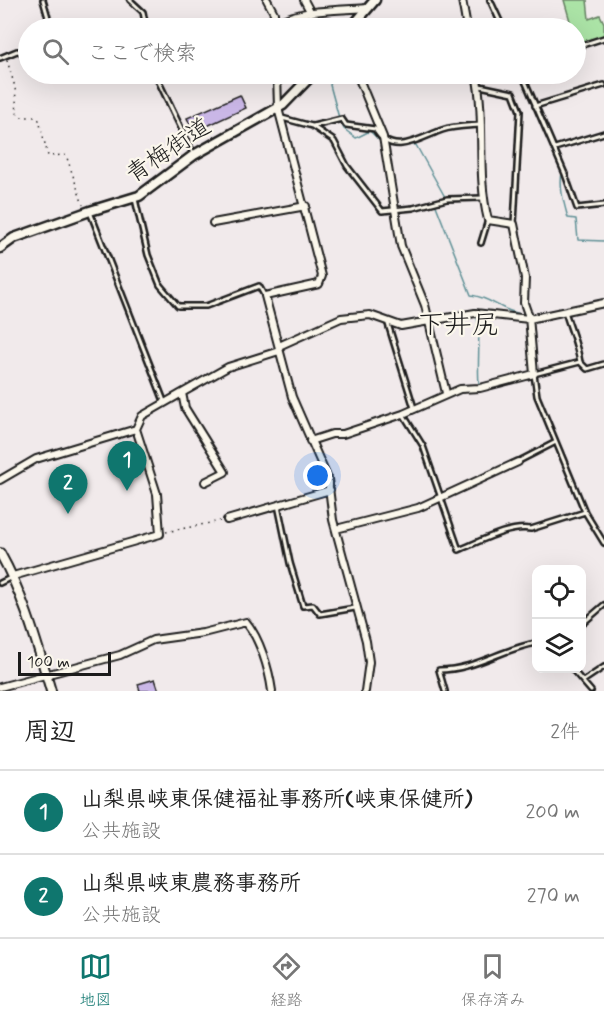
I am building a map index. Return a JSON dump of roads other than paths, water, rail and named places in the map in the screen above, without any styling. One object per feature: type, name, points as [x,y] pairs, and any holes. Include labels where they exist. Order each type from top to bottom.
[{"type":"main road","points":[[360,18],[375,0]]},
{"type":"main road","name":"青梅街道","points":[[0,248],[14,238],[87,212],[135,199],[194,155],[278,108],[303,84]]},
{"type":"street","points":[[267,0],[274,13],[274,18]]},
{"type":"street","points":[[304,0],[311,13]]},
{"type":"street","points":[[462,0],[465,18]]},
{"type":"street","points":[[290,18],[311,13],[368,8]]},
{"type":"street","points":[[277,84],[278,108],[306,206],[322,281],[265,296],[302,423],[328,479],[336,529],[355,608],[366,641],[369,662],[365,691]]},
{"type":"street","points":[[361,84],[383,140],[393,212],[401,246],[425,305],[437,345],[446,393]]},
{"type":"street","points":[[310,441],[332,434],[343,434],[404,414],[446,393],[534,374],[529,318],[526,310],[525,278],[514,224],[488,220],[482,198],[479,86]]},
{"type":"street","points":[[213,223],[306,206]]},
{"type":"street","points":[[13,576],[160,534],[157,494],[135,429],[141,416],[228,367],[279,348],[341,318],[370,315],[400,326],[475,313],[529,318],[604,303]]},
{"type":"street","points":[[182,393],[185,408],[225,472],[205,482]]},
{"type":"street","points":[[0,480],[36,459],[135,429]]},
{"type":"street","points":[[336,529],[418,508],[518,462]]},
{"type":"street","points":[[227,520],[330,490]]},
{"type":"street","points":[[0,553],[13,576],[51,691]]},
{"type":"street","points":[[0,687],[120,655],[153,640],[203,633],[246,622],[252,629],[264,660],[272,691]]},
{"type":"lane","points":[[43,0],[48,18]]},
{"type":"lane","points":[[130,0],[143,12],[144,18]]},
{"type":"lane","points":[[490,0],[498,18]]},
{"type":"lane","points":[[586,44],[604,38]]},
{"type":"lane","points":[[0,57],[18,51]]},
{"type":"lane","points":[[160,84],[194,155]]},
{"type":"lane","points":[[526,84],[555,148],[577,208],[604,205]]},
{"type":"lane","points":[[535,106],[604,85]]},
{"type":"lane","points":[[479,86],[513,93],[520,111],[514,224]]},
{"type":"lane","points":[[282,118],[312,126],[334,141],[347,166],[382,211],[393,212],[447,199],[482,198]]},
{"type":"lane","points":[[312,126],[342,119],[346,125],[375,129],[383,140],[392,144],[412,144],[443,130],[480,125]]},
{"type":"lane","points":[[555,148],[604,133]]},
{"type":"lane","points":[[135,199],[148,255],[160,285],[178,306],[206,306],[259,286],[265,296]]},
{"type":"lane","points":[[87,212],[165,403]]},
{"type":"lane","points":[[481,243],[488,220]]},
{"type":"lane","points":[[564,311],[575,338],[580,362],[586,369],[604,364]]},
{"type":"lane","points":[[387,321],[414,408]]},
{"type":"lane","points":[[580,362],[534,374],[537,396],[556,442],[585,512],[604,543]]},
{"type":"lane","points":[[404,414],[423,446],[459,550],[489,537],[523,528],[531,529],[585,512]]},
{"type":"lane","points":[[518,462],[556,442]]},
{"type":"lane","points":[[278,504],[290,563],[303,606],[313,605],[320,614],[355,608]]},
{"type":"lane","points":[[0,583],[13,576]]},
{"type":"lane","points":[[586,621],[604,605]]},
{"type":"lane","points":[[445,691],[439,670],[464,668],[512,648],[532,644]]},
{"type":"lane","points":[[583,681],[604,667]]},
{"type":"lane","points":[[575,673],[591,691]]},
{"type":"waterway","points":[[330,84],[339,118]]},
{"type":"waterway","points":[[534,107],[553,149]]},
{"type":"waterway","points":[[341,123],[344,129],[356,138],[370,131],[380,141]]},
{"type":"waterway","points":[[389,144],[416,145],[445,197]]},
{"type":"waterway","points":[[562,173],[561,184],[568,218],[576,219],[578,240],[604,241]]},
{"type":"waterway","points":[[435,203],[471,295],[510,311],[527,315]]},
{"type":"waterway","points":[[477,317],[479,384]]},
{"type":"place","name":"山梨県峡東保健福祉事務所(峡東保健所)","points":[[127,491]]},
{"type":"place","name":"山梨県峡東農務事務所","points":[[68,514]]},
{"type":"district","name":"下井尻","points":[[458,325]]}]
